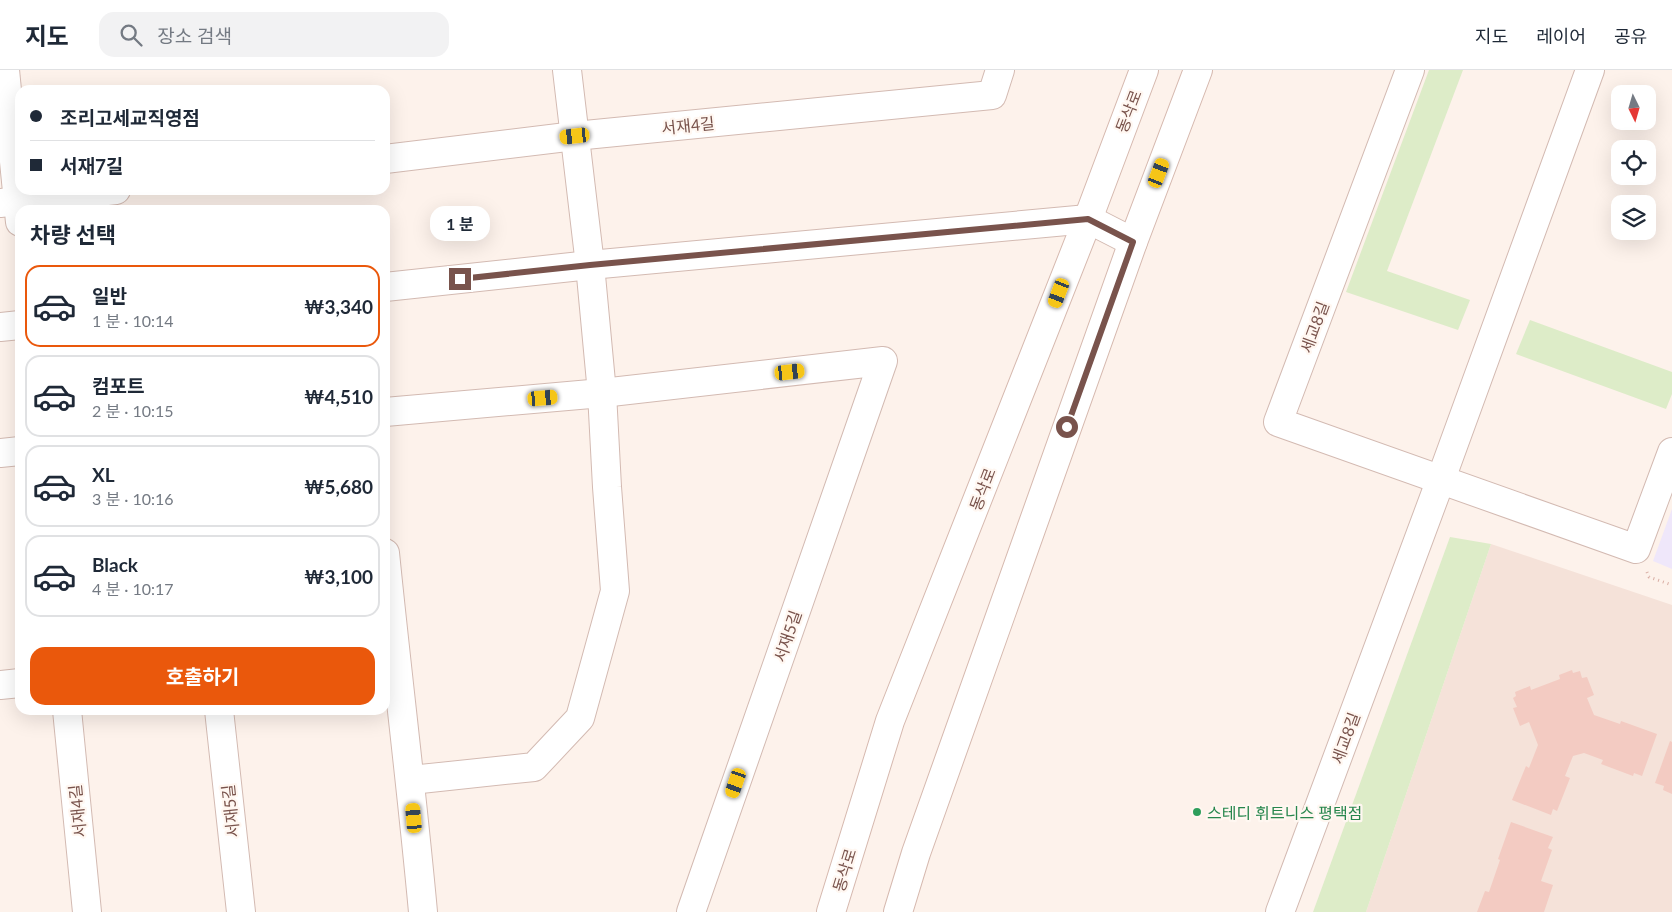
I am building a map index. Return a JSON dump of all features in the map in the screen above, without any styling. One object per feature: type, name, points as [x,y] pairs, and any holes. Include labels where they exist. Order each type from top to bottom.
[{"type":"street","points":[[5,70],[13,209]]},
{"type":"street","points":[[411,780],[534,767],[580,718],[614,590],[602,393],[590,265],[567,70]]},
{"type":"street","name":"동삭로","points":[[831,912],[890,721],[1088,219],[1144,70]]},
{"type":"street","points":[[898,912],[916,853],[1133,242],[1198,70]]},
{"type":"street","name":"세교8길","points":[[1410,70],[1278,422],[1636,549],[1672,452]]},
{"type":"street","name":"세교8길","points":[[1280,912],[1441,480],[1590,70]]},
{"type":"street","name":"서재4길","points":[[390,158],[996,82]]},
{"type":"street","points":[[35,205],[89,195]]},
{"type":"street","points":[[390,286],[590,265],[1088,219],[1133,242]]},
{"type":"street","points":[[0,327],[15,326]]},
{"type":"street","name":"서재5길","points":[[602,393],[883,361],[691,912]]},
{"type":"street","points":[[390,412],[602,393]]},
{"type":"street","points":[[0,453],[15,452]]},
{"type":"street","points":[[390,651],[411,780],[423,912]]},
{"type":"street","points":[[0,685],[15,684]]},
{"type":"street","name":"서재4길","points":[[67,715],[87,912]]},
{"type":"street","name":"서재5길","points":[[220,715],[241,912]]},
{"type":"shaded area","points":[[1672,509],[1672,569],[1653,561]]},
{"type":"shaded area","points":[[1491,544],[1672,605],[1672,912],[1366,912]]},
{"type":"green space","points":[[1429,70],[1463,70],[1387,271],[1470,300],[1458,330],[1346,292]]},
{"type":"green space","points":[[1530,320],[1672,372],[1672,394],[1666,409],[1516,354]]},
{"type":"green space","points":[[1450,537],[1491,544],[1366,912],[1313,912]]},
{"type":"building","points":[[1572,670],[1573,673],[1580,671],[1582,678],[1587,677],[1594,695],[1587,698],[1594,715],[1620,724],[1621,721],[1657,734],[1642,776],[1634,773],[1633,776],[1601,764],[1603,760],[1584,753],[1573,756],[1565,776],[1570,778],[1557,811],[1553,809],[1551,815],[1512,800],[1526,766],[1529,768],[1538,745],[1529,722],[1520,726],[1513,708],[1517,707],[1513,698],[1516,696],[1515,692],[1530,686],[1531,690],[1560,679],[1559,675]]},
{"type":"building","points":[[1670,741],[1672,742],[1672,794],[1663,790],[1664,786],[1655,783]]},
{"type":"building","points":[[1511,822],[1553,837],[1548,848],[1552,850],[1541,881],[1553,885],[1544,912],[1477,912],[1485,891],[1489,892]]},
{"type":"place","name":"스테디 휘트니스 평택점","points":[[1197,812]]},
{"type":"route","points":[[460,279],[590,265],[1088,219],[1133,242],[1067,427]]}]
